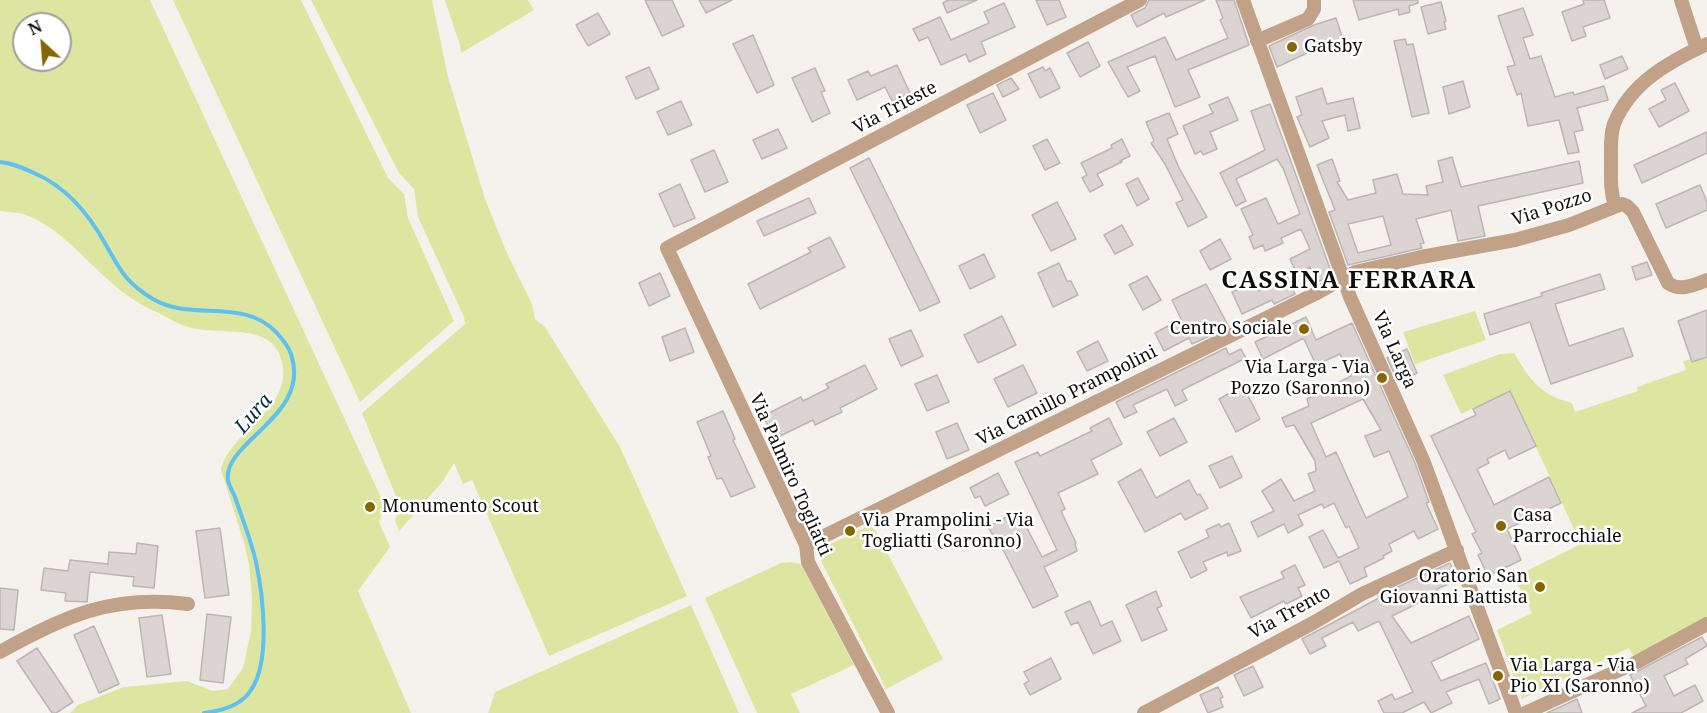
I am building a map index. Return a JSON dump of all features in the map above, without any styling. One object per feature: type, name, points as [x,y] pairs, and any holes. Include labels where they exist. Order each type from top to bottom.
[{"type":"street","name":"Via Trieste","points":[[667,248],[1140,0]]},
{"type":"street","points":[[1257,41],[1308,19],[1314,9],[1314,0]]},
{"type":"street","name":"Via Pozzo","points":[[1343,278],[1355,272],[1410,259],[1515,240],[1569,225],[1615,206],[1611,184],[1611,140],[1613,125],[1620,110],[1652,75],[1669,62],[1702,46],[1681,0]]},
{"type":"street","name":"Via Larga","points":[[1248,2],[1257,41],[1343,278],[1423,460],[1516,713]]},
{"type":"street","points":[[1615,206],[1624,205],[1633,212],[1668,283],[1676,287],[1686,287],[1707,280]]},
{"type":"street","name":"Via Palmiro Togliatti","points":[[667,248],[806,545],[808,562],[888,713]]},
{"type":"street","name":"Via Camillo Prampolini","points":[[806,545],[1319,292],[1343,278]]},
{"type":"street","name":"Via Trento","points":[[1144,713],[1313,623],[1362,594],[1457,550]]},
{"type":"street","points":[[0,652],[44,627],[99,606],[158,600],[188,604]]},
{"type":"street","points":[[1525,713],[1636,662],[1707,624]]},
{"type":"green space","points":[[0,0],[150,0],[385,506],[379,522],[390,547],[358,591],[411,713],[70,713],[78,705],[124,687],[187,681],[213,691],[228,689],[243,668],[251,631],[252,598],[249,564],[221,470],[234,445],[268,409],[277,396],[282,382],[283,367],[279,352],[270,342],[259,336],[188,327],[144,306],[124,293],[46,225],[14,212],[0,211]]},
{"type":"green space","points":[[173,0],[301,0],[388,178],[404,194],[408,218],[454,321],[360,402]]},
{"type":"green space","points":[[311,0],[432,0],[448,77],[485,199],[506,251],[532,304],[535,319],[545,327],[620,447],[687,596],[549,656],[472,480],[463,484],[454,463],[443,481],[399,531],[395,520],[400,506],[362,413],[465,324],[464,317],[418,217],[414,189],[399,173]]},
{"type":"green space","points":[[445,0],[528,0],[534,10],[461,53]]},
{"type":"green space","points":[[1475,311],[1486,340],[1415,364],[1403,332]]},
{"type":"green space","points":[[1514,353],[1537,385],[1551,395],[1572,403],[1575,412],[1638,391],[1637,387],[1686,370],[1683,361],[1691,359],[1693,362],[1707,357],[1707,617],[1634,657],[1629,648],[1522,699],[1497,630],[1532,613],[1514,577],[1581,544],[1510,391],[1461,414],[1443,375],[1500,354]]},
{"type":"green space","points":[[872,524],[943,659],[886,689],[816,551]]},
{"type":"green space","points":[[781,563],[801,564],[854,665],[791,694],[800,713],[757,713],[705,598]]},
{"type":"green space","points":[[691,605],[739,713],[488,713],[495,692]]},
{"type":"building","points":[[645,0],[672,0],[684,26],[662,36]]},
{"type":"building","points":[[699,0],[732,0],[706,13]]},
{"type":"building","points":[[948,0],[977,0],[947,13],[943,3]]},
{"type":"building","points":[[1036,0],[1059,0],[1066,17],[1047,25]]},
{"type":"building","points":[[1149,0],[1205,0],[1166,17],[1164,13],[1137,27],[1131,15],[1145,8]]},
{"type":"building","points":[[1216,0],[1234,0],[1249,45],[1188,70],[1200,97],[1175,107],[1155,56],[1127,67],[1140,91],[1128,97],[1108,62],[1165,37],[1176,60],[1228,38],[1220,20],[1223,18]]},
{"type":"building","points":[[1353,0],[1418,0],[1418,3],[1409,6],[1410,12],[1399,15],[1398,9],[1359,20]]},
{"type":"building","points":[[1583,0],[1604,0],[1610,18],[1583,27],[1586,36],[1572,41],[1562,12],[1584,4]]},
{"type":"building","points":[[1441,2],[1446,29],[1428,34],[1421,7]]},
{"type":"building","points":[[1004,3],[1015,27],[981,42],[986,54],[969,62],[966,54],[941,65],[928,37],[919,41],[913,29],[940,17],[951,40],[989,23],[984,12]]},
{"type":"building","points":[[1523,8],[1533,35],[1523,38],[1530,59],[1541,56],[1555,97],[1573,92],[1574,95],[1604,86],[1608,100],[1577,108],[1583,130],[1574,132],[1579,152],[1568,154],[1559,120],[1528,126],[1521,93],[1517,95],[1507,67],[1515,65],[1498,16]]},
{"type":"building","points":[[598,13],[610,34],[588,46],[576,25]]},
{"type":"building","points":[[1336,18],[1346,49],[1334,53],[1331,42],[1277,67],[1269,46],[1314,25]]},
{"type":"building","points":[[753,35],[774,85],[757,93],[733,44]]},
{"type":"building","points":[[1405,39],[1407,45],[1413,44],[1429,113],[1412,117],[1394,41]]},
{"type":"building","points":[[1088,42],[1100,66],[1080,77],[1067,53]]},
{"type":"building","points":[[1622,56],[1628,69],[1605,79],[1600,65]]},
{"type":"building","points":[[897,65],[910,93],[892,101],[885,87],[857,100],[848,80],[868,71],[871,76]]},
{"type":"building","points":[[649,67],[659,89],[636,99],[626,77]]},
{"type":"building","points":[[1043,67],[1045,71],[1050,68],[1060,88],[1040,98],[1028,74]]},
{"type":"building","points":[[815,68],[825,91],[821,92],[830,113],[812,122],[792,78]]},
{"type":"building","points":[[1011,78],[1019,89],[1003,97],[997,85]]},
{"type":"building","points":[[1463,81],[1470,107],[1449,114],[1443,87]]},
{"type":"building","points":[[1675,83],[1689,111],[1659,127],[1649,109],[1666,100],[1661,90]]},
{"type":"building","points":[[1322,88],[1327,104],[1353,98],[1360,128],[1348,131],[1345,115],[1322,121],[1329,138],[1310,147],[1297,117],[1302,115],[1296,97]]},
{"type":"building","points":[[993,93],[1006,120],[980,133],[967,105]]},
{"type":"building","points":[[1228,97],[1238,120],[1210,132],[1217,149],[1203,155],[1201,151],[1195,154],[1183,126],[1213,113],[1209,105]]},
{"type":"building","points":[[681,101],[692,125],[668,135],[657,112]]},
{"type":"building","points":[[1270,104],[1332,274],[1318,282],[1310,267],[1297,274],[1290,259],[1310,249],[1301,229],[1281,238],[1283,243],[1265,251],[1263,245],[1254,249],[1249,237],[1253,235],[1241,209],[1266,198],[1278,224],[1300,214],[1283,168],[1277,159],[1236,179],[1246,201],[1236,206],[1220,173],[1265,150],[1251,111]]},
{"type":"building","points":[[1169,113],[1178,134],[1167,139],[1179,168],[1207,217],[1188,227],[1176,203],[1183,200],[1165,164],[1151,143],[1154,141],[1146,122]]},
{"type":"building","points":[[778,129],[787,148],[762,159],[753,140]]},
{"type":"building","points":[[1707,132],[1707,153],[1642,183],[1634,165]]},
{"type":"building","points":[[1047,139],[1060,163],[1045,170],[1033,146]]},
{"type":"building","points":[[1122,139],[1130,156],[1097,174],[1103,185],[1090,192],[1082,178],[1087,175],[1081,163],[1112,148],[1111,145]]},
{"type":"building","points":[[714,150],[728,182],[705,192],[691,160]]},
{"type":"building","points":[[1452,157],[1461,187],[1579,161],[1583,183],[1478,206],[1485,236],[1458,241],[1451,210],[1416,219],[1424,243],[1420,244],[1422,248],[1348,265],[1329,212],[1335,210],[1317,165],[1332,159],[1340,181],[1337,182],[1348,200],[1376,193],[1373,180],[1397,174],[1403,194],[1428,195],[1426,186],[1443,182],[1438,161]],"holes":[[[1383,216],[1391,245],[1358,253],[1348,224]]]},
{"type":"building","points":[[869,158],[940,302],[920,311],[850,168]]},
{"type":"building","points":[[1138,178],[1149,199],[1137,206],[1126,184]]},
{"type":"building","points":[[680,184],[695,218],[674,227],[659,194]]},
{"type":"building","points":[[1700,185],[1707,202],[1707,210],[1666,228],[1656,204]]},
{"type":"building","points":[[809,198],[816,213],[764,236],[757,221]]},
{"type":"building","points":[[1057,202],[1076,239],[1051,251],[1032,215]]},
{"type":"building","points":[[1122,225],[1133,245],[1115,254],[1104,235]]},
{"type":"building","points":[[830,237],[845,267],[760,309],[748,284],[811,252],[808,248]]},
{"type":"building","points":[[1220,239],[1231,259],[1210,270],[1200,251]]},
{"type":"building","points":[[984,254],[995,277],[970,289],[959,266]]},
{"type":"building","points":[[1647,262],[1652,275],[1636,280],[1632,267]]},
{"type":"building","points":[[1059,263],[1067,281],[1071,281],[1078,295],[1053,307],[1038,273]]},
{"type":"building","points":[[660,273],[670,296],[649,306],[639,283]]},
{"type":"building","points":[[1600,274],[1605,289],[1555,304],[1569,346],[1623,328],[1633,356],[1551,384],[1530,322],[1490,335],[1484,314],[1542,296],[1541,293]]},
{"type":"building","points":[[1147,276],[1161,300],[1143,310],[1129,285]]},
{"type":"building","points":[[1287,277],[1295,294],[1274,304],[1272,300],[1242,314],[1232,292],[1254,282],[1258,291]]},
{"type":"building","points":[[1206,284],[1229,327],[1192,344],[1189,338],[1164,351],[1155,333],[1181,319],[1172,300]]},
{"type":"building","points":[[1707,310],[1707,357],[1692,362],[1678,321]]},
{"type":"building","points":[[1002,316],[1016,345],[978,363],[964,335]]},
{"type":"building","points":[[1306,317],[1316,340],[1352,323],[1415,463],[1429,502],[1426,503],[1438,529],[1418,539],[1414,531],[1389,544],[1392,551],[1383,556],[1384,558],[1364,568],[1367,576],[1350,584],[1339,561],[1324,568],[1309,537],[1323,530],[1338,558],[1359,548],[1349,526],[1346,528],[1334,503],[1324,508],[1322,504],[1298,515],[1303,525],[1288,533],[1284,524],[1258,537],[1251,522],[1274,511],[1262,491],[1281,479],[1294,501],[1315,491],[1308,474],[1316,471],[1315,461],[1294,425],[1286,427],[1282,418],[1309,406],[1307,399],[1351,376],[1340,354],[1316,365],[1304,339],[1263,359],[1255,342]],"holes":[[[1363,399],[1381,430],[1365,436],[1374,457],[1389,451],[1408,497],[1366,518],[1336,452],[1326,457],[1311,423]]]},
{"type":"building","points":[[685,328],[694,352],[670,361],[662,337]]},
{"type":"building","points":[[911,330],[923,356],[901,366],[889,339]]},
{"type":"building","points":[[1098,341],[1108,361],[1087,371],[1077,352]]},
{"type":"building","points":[[1226,348],[1229,355],[1241,349],[1246,358],[1182,390],[1187,400],[1175,406],[1167,389],[1133,405],[1137,412],[1124,418],[1116,402]]},
{"type":"building","points":[[1407,349],[1417,373],[1398,382],[1387,358]]},
{"type":"building","points":[[865,365],[877,389],[840,408],[842,412],[815,425],[813,420],[774,439],[763,416],[801,397],[803,401],[829,388],[826,384]]},
{"type":"building","points":[[1023,365],[1037,393],[1008,407],[994,379]]},
{"type":"building","points":[[937,375],[949,402],[927,411],[915,384]]},
{"type":"building","points":[[1243,386],[1260,419],[1236,432],[1219,399]]},
{"type":"building","points":[[1510,391],[1536,446],[1509,459],[1505,450],[1487,459],[1489,463],[1477,469],[1494,505],[1549,477],[1561,503],[1507,529],[1521,560],[1488,576],[1478,555],[1482,553],[1472,534],[1476,532],[1431,436],[1476,415],[1473,409]]},
{"type":"building","points":[[723,411],[735,439],[733,440],[755,487],[731,497],[722,478],[717,479],[708,457],[711,456],[697,422]]},
{"type":"building","points":[[1109,418],[1122,444],[1091,460],[1098,474],[1058,493],[1065,509],[1061,511],[1076,543],[1077,551],[1044,567],[1058,596],[1033,608],[996,536],[994,537],[988,527],[1018,511],[1042,557],[1057,550],[1015,462],[1038,452],[1040,456],[1092,431],[1090,428]]},
{"type":"building","points":[[1174,418],[1187,442],[1160,456],[1147,432]]},
{"type":"building","points":[[957,423],[969,450],[947,459],[936,432]]},
{"type":"building","points":[[1232,456],[1242,477],[1220,488],[1209,466]]},
{"type":"building","points":[[1141,469],[1156,498],[1189,480],[1197,495],[1200,494],[1208,508],[1185,520],[1181,513],[1145,532],[1118,482]]},
{"type":"building","points":[[998,473],[1009,494],[985,506],[980,496],[975,498],[970,488]]},
{"type":"building","points":[[1229,523],[1241,551],[1228,556],[1227,552],[1203,562],[1207,570],[1191,578],[1178,552],[1209,537],[1206,530],[1219,524],[1221,527]]},
{"type":"building","points":[[220,528],[229,595],[205,598],[196,531]]},
{"type":"building","points":[[137,543],[158,546],[154,588],[133,586],[134,577],[90,572],[87,602],[65,601],[66,593],[41,590],[44,568],[68,571],[70,560],[108,564],[109,552],[136,554]]},
{"type":"building","points":[[1450,563],[1457,580],[1437,589],[1439,593],[1392,616],[1411,643],[1469,616],[1479,639],[1431,662],[1441,681],[1486,663],[1500,699],[1489,704],[1479,679],[1446,692],[1452,703],[1431,713],[1424,702],[1402,713],[1384,713],[1378,701],[1392,694],[1395,700],[1413,692],[1379,621],[1358,631],[1353,622],[1322,638],[1326,646],[1310,654],[1302,639],[1379,598],[1378,596]]},
{"type":"building","points":[[1295,565],[1305,585],[1298,588],[1302,596],[1286,604],[1284,601],[1251,618],[1240,597],[1284,578],[1281,572]]},
{"type":"building","points":[[0,588],[18,590],[14,630],[0,629]]},
{"type":"building","points":[[1156,591],[1162,606],[1157,608],[1167,630],[1142,641],[1126,605]]},
{"type":"building","points":[[1090,601],[1101,626],[1112,621],[1121,641],[1093,654],[1078,622],[1071,625],[1065,612]]},
{"type":"building","points":[[207,614],[231,617],[223,683],[200,680]]},
{"type":"building","points":[[162,615],[171,674],[147,677],[139,618]]},
{"type":"building","points":[[94,626],[119,684],[99,693],[74,635]]},
{"type":"building","points":[[1702,637],[1707,646],[1685,659],[1688,664],[1664,676],[1674,696],[1695,685],[1703,701],[1681,713],[1632,713],[1646,706],[1630,675]]},
{"type":"building","points":[[37,648],[73,702],[56,713],[52,713],[17,661]]},
{"type":"building","points":[[1051,658],[1061,679],[1030,695],[1024,684],[1029,681],[1024,672]]},
{"type":"building","points":[[1253,666],[1263,687],[1244,696],[1234,675]]},
{"type":"building","points":[[1218,687],[1223,697],[1220,699],[1223,707],[1208,713],[1200,695]]},
{"type":"building","points":[[1577,699],[1582,713],[1547,713]]},
{"type":"waterway","name":"Lura","points":[[0,162],[34,173],[67,194],[92,223],[125,276],[153,299],[168,306],[184,309],[248,315],[263,321],[276,332],[291,354],[294,376],[289,394],[279,411],[239,453],[230,466],[228,480],[249,537],[259,576],[264,628],[261,662],[257,678],[247,696],[224,709],[204,713]]},
{"type":"place","name":"Gatsby","points":[[1292,47]]},
{"type":"place","name":"Centro Sociale","points":[[1304,329]]},
{"type":"place","name":"Via Larga - Via Pozzo (Saronno)","points":[[1382,378]]},
{"type":"place","name":"Monumento Scout","points":[[370,507]]},
{"type":"place","name":"Casa Parrocchiale","points":[[1501,526]]},
{"type":"place","name":"Via Prampolini - Via Togliatti (Saronno)","points":[[850,531]]},
{"type":"place","name":"Oratorio San Giovanni Battista","points":[[1540,587]]},
{"type":"place","name":"Via Larga - Via Pio XI (Saronno)","points":[[1498,676]]},
{"type":"district","name":"CASSINA FERRARA","points":[[1349,281]]}]
